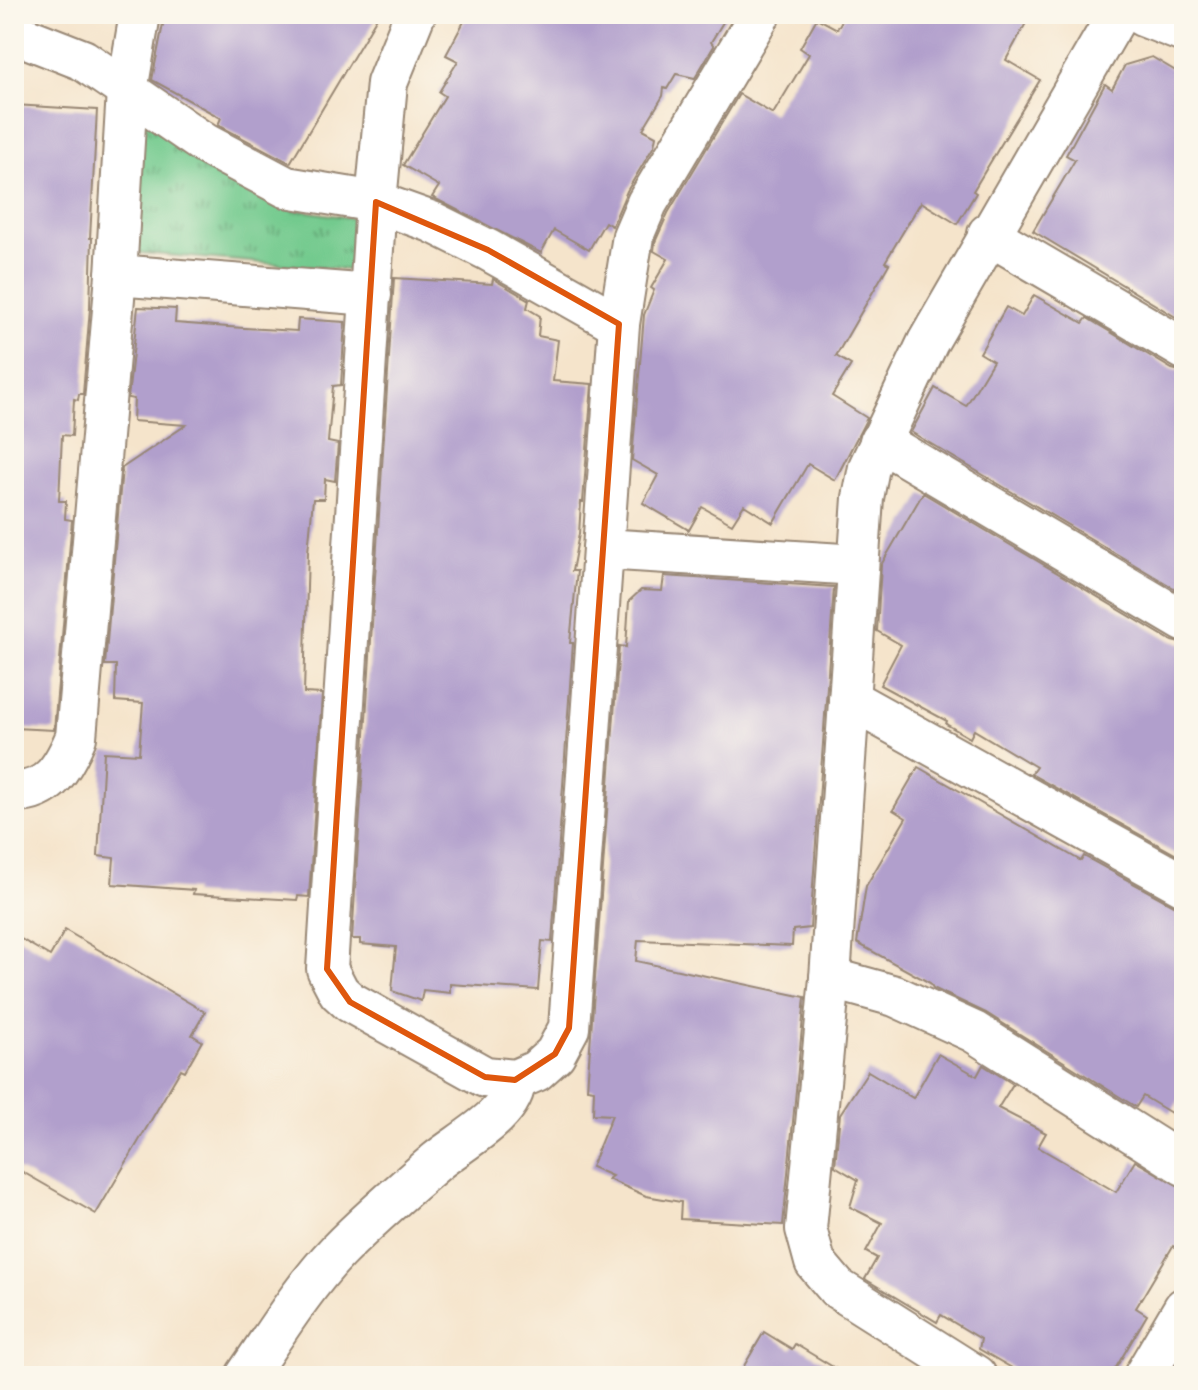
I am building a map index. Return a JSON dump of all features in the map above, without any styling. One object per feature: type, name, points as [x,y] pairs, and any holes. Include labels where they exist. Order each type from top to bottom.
[{"type":"street","points":[[14,792],[35,789],[52,780],[64,765],[76,737],[116,275],[127,91],[140,14]]},
{"type":"street","points":[[415,14],[387,83],[376,202],[327,969],[339,992],[350,1002],[485,1077],[515,1080],[536,1071],[555,1054],[569,1028],[619,324],[633,236],[647,203],[760,14]]},
{"type":"street","points":[[976,1376],[837,1288],[815,1262],[806,1229],[830,978],[863,498],[869,467],[928,342],[1118,14]]},
{"type":"street","points":[[1143,14],[1184,30]]},
{"type":"street","points":[[14,33],[83,60],[205,144],[286,187],[376,202],[432,222],[619,324]]},
{"type":"street","points":[[988,234],[1184,349]]},
{"type":"street","points":[[116,275],[371,295]]},
{"type":"street","points":[[880,441],[1184,621]]},
{"type":"street","points":[[603,549],[858,565]]},
{"type":"street","points":[[849,699],[1184,885]]},
{"type":"street","points":[[830,978],[895,996],[974,1032],[1184,1165]]},
{"type":"street","points":[[246,1376],[291,1310],[336,1253],[439,1160],[492,1120],[510,1100],[515,1080]]},
{"type":"street","points":[[1144,1376],[1184,1308]]},
{"type":"highlighted area","points":[[376,202],[488,250],[619,324],[569,1028],[555,1054],[515,1080],[485,1077],[350,1002],[327,969]]},
{"type":"green space","points":[[136,115],[278,207],[359,219],[349,270],[129,252]]},
{"type":"building","points":[[165,14],[379,14],[290,163],[218,125],[221,118],[152,80]]},
{"type":"building","points":[[468,14],[728,14],[695,78],[676,74],[667,89],[664,88],[663,96],[643,129],[656,136],[654,146],[627,191],[612,226],[605,222],[589,250],[554,230],[541,253],[432,197],[439,186],[403,165],[445,96],[439,92],[458,61],[446,55]]},
{"type":"building","points":[[846,14],[1010,14],[1026,23],[1006,60],[1040,80],[973,191],[976,193],[957,224],[921,202],[885,262],[889,264],[836,356],[851,365],[832,396],[867,418],[835,480],[808,464],[773,523],[744,505],[732,524],[702,507],[689,530],[643,503],[658,475],[632,460],[644,315],[654,290],[651,288],[668,259],[654,251],[655,242],[668,213],[739,94],[773,114],[809,54],[800,48],[817,18],[837,29]]},
{"type":"building","points":[[1152,57],[1184,76],[1184,322],[1033,231],[1075,160],[1066,155],[1105,84],[1112,89],[1125,65]]},
{"type":"building","points":[[14,105],[97,110],[90,238],[90,308],[83,394],[79,394],[78,400],[74,399],[72,436],[62,435],[59,501],[66,501],[65,519],[72,520],[54,730],[14,728]]},
{"type":"building","points":[[394,278],[492,284],[493,279],[529,300],[527,308],[540,316],[538,336],[558,340],[553,381],[592,384],[583,502],[572,571],[577,571],[552,942],[542,941],[538,990],[450,984],[450,993],[423,990],[421,1001],[392,991],[396,947],[360,944],[360,939],[352,939]]},
{"type":"building","points":[[1034,295],[1083,323],[1087,318],[1172,369],[1184,372],[1184,594],[911,432],[935,388],[966,406],[993,361],[980,353],[1006,307],[1022,316]]},
{"type":"building","points":[[138,307],[176,309],[175,323],[228,327],[297,331],[298,319],[345,322],[341,385],[333,386],[328,442],[338,444],[335,481],[325,479],[324,499],[313,499],[308,552],[304,693],[322,694],[309,897],[298,896],[297,900],[193,894],[194,890],[112,884],[114,858],[98,856],[104,752],[139,754],[143,703],[115,701],[116,665],[105,665],[122,468],[186,425],[133,421],[134,399],[128,398]]},
{"type":"building","points":[[923,493],[1172,641],[1184,644],[1184,859],[1031,774],[1036,767],[974,730],[970,738],[946,724],[947,721],[880,685],[901,645],[877,631],[881,565]]},
{"type":"building","points":[[664,576],[834,587],[810,928],[793,930],[792,946],[638,940],[636,961],[805,997],[783,1225],[680,1219],[681,1202],[646,1196],[608,1179],[612,1176],[591,1167],[612,1115],[593,1114],[594,1090],[587,1089],[619,646],[626,647],[629,601],[641,590],[662,591]]},
{"type":"building","points":[[918,767],[1081,861],[1084,856],[1173,905],[1184,908],[1184,1092],[1171,1113],[1143,1096],[1136,1107],[986,1013],[933,988],[930,983],[857,943],[866,886],[906,818],[893,810]]},
{"type":"building","points":[[65,930],[205,1012],[192,1035],[202,1041],[185,1071],[181,1069],[96,1214],[14,1167],[14,935],[50,956]]},
{"type":"building","points":[[938,1054],[977,1076],[983,1065],[1013,1084],[998,1108],[1046,1133],[1038,1147],[1116,1192],[1135,1161],[1184,1189],[1184,1252],[1173,1246],[1136,1308],[1147,1315],[1111,1376],[1026,1376],[979,1349],[981,1339],[941,1315],[937,1322],[865,1279],[877,1258],[866,1252],[882,1223],[850,1207],[858,1180],[835,1166],[840,1114],[868,1071],[913,1098]]},
{"type":"building","points":[[764,1332],[792,1349],[795,1344],[848,1376],[738,1376]]}]
